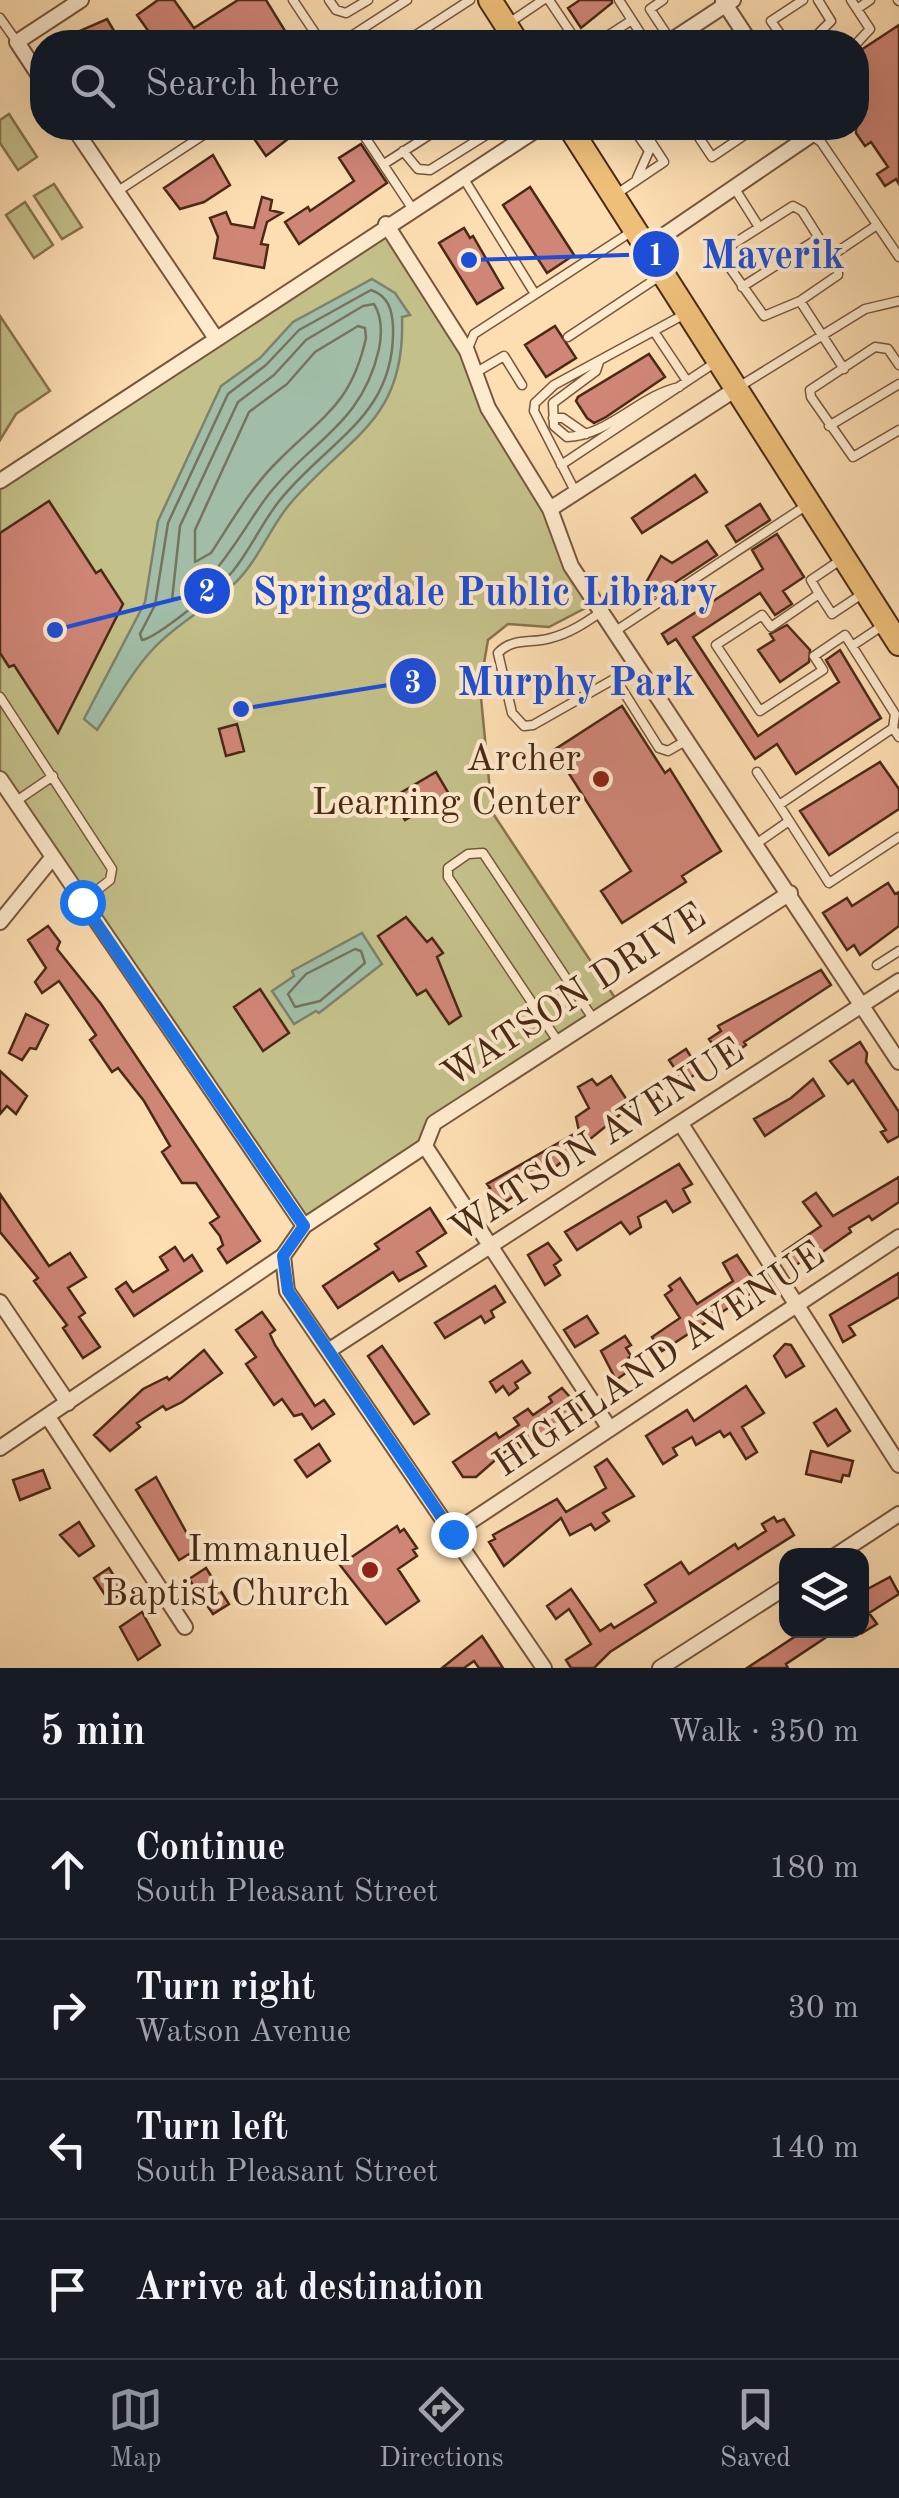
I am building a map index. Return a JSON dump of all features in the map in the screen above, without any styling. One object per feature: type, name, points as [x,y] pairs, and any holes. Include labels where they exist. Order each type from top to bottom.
[{"type":"main road","points":[[490,0],[507,30]]},
{"type":"main road","points":[[578,140],[844,558],[866,591],[892,619],[899,644]]},
{"type":"street","points":[[35,30],[81,0]]},
{"type":"street","points":[[687,30],[727,2],[743,30]]},
{"type":"street","points":[[30,33],[17,42],[30,62]]},
{"type":"street","points":[[82,140],[215,338]]},
{"type":"street","points":[[0,481],[386,224],[520,140]]},
{"type":"street","points":[[641,238],[734,188],[796,140]]},
{"type":"street","points":[[386,224],[466,351],[488,408],[550,509],[570,566],[899,1062]]},
{"type":"street","points":[[550,509],[736,388]]},
{"type":"street","points":[[0,780],[304,1226],[283,1256],[0,1448]]},
{"type":"street","points":[[0,922],[52,858]]},
{"type":"street","name":"WATSON DRIVE","points":[[304,1226],[425,1146],[434,1123],[790,893]]},
{"type":"street","name":"WATSON AVENUE","points":[[328,1351],[899,981]]},
{"type":"street","points":[[681,1124],[899,1465]]},
{"type":"street","points":[[425,1146],[610,1428]]},
{"type":"street","name":"HIGHLAND AVENUE","points":[[453,1534],[899,1237]]},
{"type":"street","points":[[283,1256],[288,1291],[544,1668]]},
{"type":"street","points":[[0,1302],[68,1404]]},
{"type":"street","points":[[48,1417],[185,1627]]},
{"type":"street","points":[[847,1548],[899,1514]]},
{"type":"street","points":[[660,1668],[779,1591]]},
{"type":"lane","points":[[293,0],[313,30]]},
{"type":"lane","points":[[329,0],[346,13],[368,0]]},
{"type":"lane","points":[[361,30],[407,0]]},
{"type":"lane","points":[[424,30],[470,0]]},
{"type":"lane","points":[[519,30],[546,0],[568,30]]},
{"type":"lane","points":[[619,0],[638,30]]},
{"type":"lane","points":[[663,0],[650,8],[663,30]]},
{"type":"lane","points":[[778,30],[772,21],[803,0]]},
{"type":"lane","points":[[818,0],[831,21],[822,30]]},
{"type":"lane","points":[[850,0],[869,30]]},
{"type":"lane","points":[[857,9],[870,0]]},
{"type":"lane","points":[[0,18],[17,42]]},
{"type":"lane","points":[[617,30],[632,20]]},
{"type":"lane","points":[[117,192],[196,140]]},
{"type":"lane","points":[[368,140],[412,208]]},
{"type":"lane","points":[[384,164],[421,140]]},
{"type":"lane","points":[[404,151],[418,169],[430,170],[478,140]]},
{"type":"lane","points":[[635,182],[649,151],[642,140]]},
{"type":"lane","points":[[614,196],[664,162],[650,140]]},
{"type":"lane","points":[[701,140],[712,157],[737,140]]},
{"type":"lane","points":[[819,140],[899,257]]},
{"type":"lane","points":[[462,176],[535,294]]},
{"type":"lane","points":[[734,188],[759,227]]},
{"type":"lane","points":[[793,206],[802,211],[819,238],[838,274],[800,302],[764,316],[723,258],[724,250],[793,206]]},
{"type":"lane","points":[[831,256],[877,225]]},
{"type":"lane","points":[[466,351],[474,334],[535,294],[641,238]]},
{"type":"lane","points":[[742,287],[819,238]]},
{"type":"lane","points":[[568,336],[663,274]]},
{"type":"lane","points":[[736,388],[865,309],[899,301]]},
{"type":"lane","points":[[800,302],[844,369]]},
{"type":"lane","points":[[576,492],[534,412],[535,404],[554,386],[688,312]]},
{"type":"lane","points":[[655,333],[683,384]]},
{"type":"lane","points":[[898,362],[882,346],[810,390],[829,426],[852,457],[899,430]]},
{"type":"lane","points":[[475,373],[504,356],[522,386]]},
{"type":"lane","points":[[562,465],[718,360]]},
{"type":"lane","points":[[599,362],[596,371],[558,396],[554,426],[567,437],[586,434],[658,392],[683,384]]},
{"type":"lane","points":[[829,426],[899,384]]},
{"type":"lane","points":[[553,418],[562,418],[586,434]]},
{"type":"lane","points":[[614,632],[810,504]]},
{"type":"lane","points":[[779,805],[893,728],[897,713],[811,580],[844,558]]},
{"type":"lane","points":[[832,614],[866,591]]},
{"type":"lane","points":[[819,594],[770,627],[762,614],[716,645],[760,711],[823,670],[814,656],[845,635]]},
{"type":"lane","points":[[601,612],[562,635],[504,646],[498,662],[512,713],[524,726],[637,666]]},
{"type":"lane","points":[[852,646],[892,619]]},
{"type":"lane","points":[[616,678],[659,748],[668,751],[687,740]]},
{"type":"lane","points":[[0,697],[112,869],[110,880],[82,902]]},
{"type":"lane","points":[[893,728],[899,738]]},
{"type":"lane","points":[[757,772],[829,883],[899,837]]},
{"type":"lane","points":[[15,802],[53,776]]},
{"type":"lane","points":[[756,844],[790,821]]},
{"type":"lane","points":[[558,1043],[448,877],[448,868],[457,860],[483,853],[594,1020]]},
{"type":"lane","points":[[877,965],[899,951]]},
{"type":"shaded area","points":[[9,114],[37,157],[18,170],[0,143],[0,120]]},
{"type":"shaded area","points":[[54,184],[82,227],[62,239],[34,196]]},
{"type":"shaded area","points":[[25,202],[53,245],[34,258],[6,215]]},
{"type":"shaded area","points":[[386,224],[456,332],[595,603],[549,627],[508,624],[488,640],[480,687],[492,812],[619,1004],[434,1123],[425,1146],[304,1226],[0,779],[0,481]]},
{"type":"shaded area","points":[[0,316],[50,391],[16,414],[0,440]]},
{"type":"water","points":[[372,279],[395,293],[410,315],[402,317],[401,353],[383,405],[351,444],[289,505],[237,581],[146,657],[97,730],[84,719],[145,602],[158,521],[221,386],[260,358],[293,322]]},
{"type":"water","points":[[362,933],[382,964],[319,1013],[316,1011],[294,1024],[272,991],[294,976],[292,971]]},
{"type":"building","points":[[158,0],[174,0],[194,28],[238,0],[266,0],[285,30],[148,30],[137,15]]},
{"type":"building","points":[[580,0],[612,3],[581,28],[568,8]]},
{"type":"building","points":[[107,19],[113,30],[82,30]]},
{"type":"building","points":[[899,25],[899,184],[896,179],[885,186],[877,174],[888,167],[871,142],[865,146],[861,140],[869,140],[869,45]]},
{"type":"building","points":[[255,140],[287,140],[266,156]]},
{"type":"building","points":[[361,144],[387,183],[299,244],[285,222],[308,207],[310,211],[354,181],[339,158]]},
{"type":"building","points":[[213,155],[230,185],[204,202],[180,209],[164,188]]},
{"type":"building","points":[[530,187],[574,255],[547,273],[503,205]]},
{"type":"building","points":[[262,197],[272,200],[270,210],[282,213],[267,222],[261,244],[268,245],[264,268],[214,258],[218,237],[210,218],[226,212],[231,224],[254,228]]},
{"type":"building","points":[[464,228],[470,238],[473,236],[503,288],[477,304],[439,243]]},
{"type":"building","points":[[555,326],[576,358],[546,377],[525,345]]},
{"type":"building","points":[[649,354],[665,377],[606,417],[594,423],[587,418],[576,401],[578,397]]},
{"type":"building","points":[[695,475],[707,492],[642,533],[632,518]]},
{"type":"building","points":[[49,501],[96,573],[101,570],[123,604],[58,733],[14,665],[9,667],[0,653],[0,533]]},
{"type":"building","points":[[760,504],[770,520],[736,542],[726,526]]},
{"type":"building","points":[[777,534],[804,577],[783,591],[792,604],[775,615],[760,593],[693,637],[758,736],[839,682],[826,660],[840,650],[881,718],[796,774],[777,744],[755,759],[676,639],[668,644],[662,634],[763,569],[752,550]]},
{"type":"building","points":[[707,541],[717,555],[650,599],[643,588],[661,556],[672,563]]},
{"type":"building","points":[[787,625],[810,650],[809,662],[780,682],[758,650],[774,640],[770,634]]},
{"type":"building","points":[[622,706],[665,773],[670,769],[721,851],[682,876],[686,882],[622,923],[601,891],[631,871],[554,750]]},
{"type":"building","points":[[237,724],[244,751],[226,756],[219,729]]},
{"type":"building","points":[[880,762],[899,789],[899,809],[829,855],[800,811]]},
{"type":"building","points":[[436,772],[449,794],[405,820],[392,798]]},
{"type":"building","points":[[888,883],[895,894],[899,892],[899,926],[860,955],[854,945],[847,950],[823,913],[847,898],[852,906]]},
{"type":"building","points":[[406,917],[427,942],[432,938],[443,953],[437,957],[461,1016],[449,1024],[426,990],[417,995],[378,936]]},
{"type":"building","points":[[48,926],[60,942],[57,949],[101,1004],[260,1241],[227,1263],[218,1249],[223,1245],[220,1236],[210,1223],[219,1217],[196,1183],[182,1183],[162,1152],[170,1146],[144,1101],[118,1068],[112,1072],[90,1040],[96,1035],[59,981],[42,993],[35,982],[46,968],[28,940]]},
{"type":"building","points":[[821,970],[831,985],[744,1042],[746,1045],[724,1061],[709,1039],[721,1031],[718,1026]]},
{"type":"building","points":[[260,989],[289,1033],[263,1051],[234,1007]]},
{"type":"building","points":[[26,1014],[48,1025],[36,1049],[30,1048],[22,1060],[9,1053]]},
{"type":"building","points":[[860,1042],[867,1053],[866,1062],[899,1112],[899,1136],[888,1142],[881,1132],[886,1130],[853,1080],[848,1084],[830,1061]]},
{"type":"building","points":[[686,1049],[700,1071],[684,1082],[669,1060]]},
{"type":"building","points":[[0,1071],[27,1096],[16,1114],[7,1106],[0,1114]]},
{"type":"building","points":[[611,1076],[631,1106],[538,1181],[530,1181],[526,1175],[508,1188],[514,1196],[496,1208],[485,1192],[490,1188],[487,1184],[579,1131],[576,1117],[589,1108],[578,1087],[592,1079],[597,1085]]},
{"type":"building","points":[[813,1079],[824,1096],[765,1136],[754,1119],[791,1098]]},
{"type":"building","points":[[679,1164],[692,1184],[683,1189],[690,1202],[673,1212],[666,1201],[638,1217],[641,1227],[630,1234],[621,1222],[577,1250],[565,1232]]},
{"type":"building","points":[[899,1177],[899,1202],[872,1220],[869,1216],[849,1228],[851,1232],[804,1265],[802,1261],[793,1267],[783,1252],[821,1226],[803,1202],[816,1193],[833,1216]]},
{"type":"building","points":[[0,1194],[49,1266],[70,1253],[86,1277],[68,1288],[85,1313],[79,1317],[100,1347],[83,1358],[63,1328],[67,1325],[34,1281],[38,1278],[0,1232]]},
{"type":"building","points":[[430,1208],[446,1233],[417,1252],[426,1266],[399,1281],[393,1272],[338,1308],[323,1286],[379,1249],[375,1244]]},
{"type":"building","points":[[548,1243],[561,1260],[554,1265],[560,1275],[545,1285],[528,1255]]},
{"type":"building","points":[[175,1247],[184,1261],[192,1255],[202,1271],[134,1316],[116,1289],[126,1282],[133,1292],[168,1270],[160,1257]]},
{"type":"building","points":[[737,1255],[759,1288],[662,1351],[652,1337],[680,1318],[665,1295],[672,1290],[669,1286],[680,1278],[697,1304],[733,1281],[723,1263]]},
{"type":"building","points":[[899,1273],[899,1297],[849,1326],[855,1335],[843,1342],[830,1315]]},
{"type":"building","points":[[495,1286],[505,1302],[491,1311],[494,1317],[485,1323],[481,1316],[445,1338],[435,1323]]},
{"type":"building","points":[[262,1312],[275,1330],[270,1334],[275,1345],[315,1406],[324,1400],[334,1414],[312,1429],[302,1414],[294,1416],[282,1399],[274,1405],[246,1364],[256,1357],[236,1330]]},
{"type":"building","points":[[587,1316],[598,1333],[575,1347],[564,1330]]},
{"type":"building","points":[[625,1336],[631,1345],[626,1348],[631,1356],[627,1359],[633,1368],[616,1380],[601,1351]]},
{"type":"building","points":[[785,1344],[791,1345],[804,1366],[786,1377],[774,1356]]},
{"type":"building","points":[[382,1346],[429,1414],[414,1424],[368,1356]]},
{"type":"building","points":[[204,1350],[222,1373],[182,1402],[166,1410],[163,1406],[137,1423],[140,1427],[110,1451],[94,1435],[143,1389],[167,1377],[169,1380]]},
{"type":"building","points":[[522,1361],[530,1373],[515,1383],[518,1388],[509,1395],[503,1386],[496,1392],[490,1382]]},
{"type":"building","points":[[746,1386],[764,1413],[742,1427],[757,1452],[746,1459],[730,1433],[724,1437],[720,1431],[696,1445],[692,1437],[673,1448],[677,1455],[663,1464],[646,1436],[687,1410],[694,1421]]},
{"type":"building","points":[[562,1388],[581,1410],[521,1447],[517,1441],[476,1477],[463,1477],[453,1462],[496,1433],[499,1438],[519,1425],[514,1418],[528,1409],[533,1415],[552,1402],[549,1397]]},
{"type":"building","points":[[836,1409],[850,1431],[828,1446],[814,1423]]},
{"type":"building","points":[[319,1444],[330,1461],[307,1477],[295,1460]]},
{"type":"building","points":[[811,1451],[853,1461],[849,1476],[843,1475],[841,1482],[806,1474]]},
{"type":"building","points":[[607,1459],[634,1496],[603,1513],[609,1521],[595,1530],[591,1524],[570,1535],[561,1518],[504,1566],[489,1542],[495,1539],[493,1535],[557,1499],[566,1512],[606,1488],[595,1467]]},
{"type":"building","points":[[43,1470],[50,1488],[20,1500],[13,1480]]},
{"type":"building","points":[[156,1477],[196,1550],[179,1560],[136,1490]]},
{"type":"building","points":[[774,1517],[777,1522],[784,1519],[794,1535],[610,1652],[594,1668],[571,1668],[566,1660],[591,1644],[569,1609],[556,1619],[547,1606],[571,1589],[600,1631],[611,1624],[614,1628],[656,1602],[645,1585],[681,1562],[689,1574],[735,1544],[738,1549],[766,1531],[762,1524]]},
{"type":"building","points":[[79,1522],[94,1546],[79,1556],[60,1535]]},
{"type":"building","name":"Immanuel Baptist Church","points":[[397,1526],[400,1532],[404,1529],[417,1548],[413,1550],[417,1556],[398,1569],[419,1601],[386,1624],[340,1565]]},
{"type":"building","points":[[109,1568],[124,1592],[109,1601],[94,1578]]},
{"type":"building","points":[[206,1568],[229,1604],[213,1614],[189,1579]]},
{"type":"building","points":[[890,1577],[899,1594],[869,1613],[869,1588]]},
{"type":"building","points":[[142,1612],[160,1645],[138,1660],[120,1627]]},
{"type":"building","points":[[869,1613],[877,1624],[869,1629]]},
{"type":"building","points":[[482,1636],[503,1668],[479,1668],[474,1661],[464,1668],[442,1668]]},
{"type":"building","points":[[793,1638],[825,1638],[786,1664],[788,1668],[747,1668]]},
{"type":"place","name":"Maverik","points":[[469,260]]},
{"type":"place","name":"Springdale Public Library","points":[[55,630]]},
{"type":"place","name":"Murphy Park","points":[[241,709]]},
{"type":"place","name":"Archer Learning Center","points":[[601,779]]},
{"type":"place","name":"Immanuel Baptist Church","points":[[370,1570]]},
{"type":"route","points":[[82,902],[304,1226],[283,1256],[282,1274],[288,1291],[453,1534]]}]
